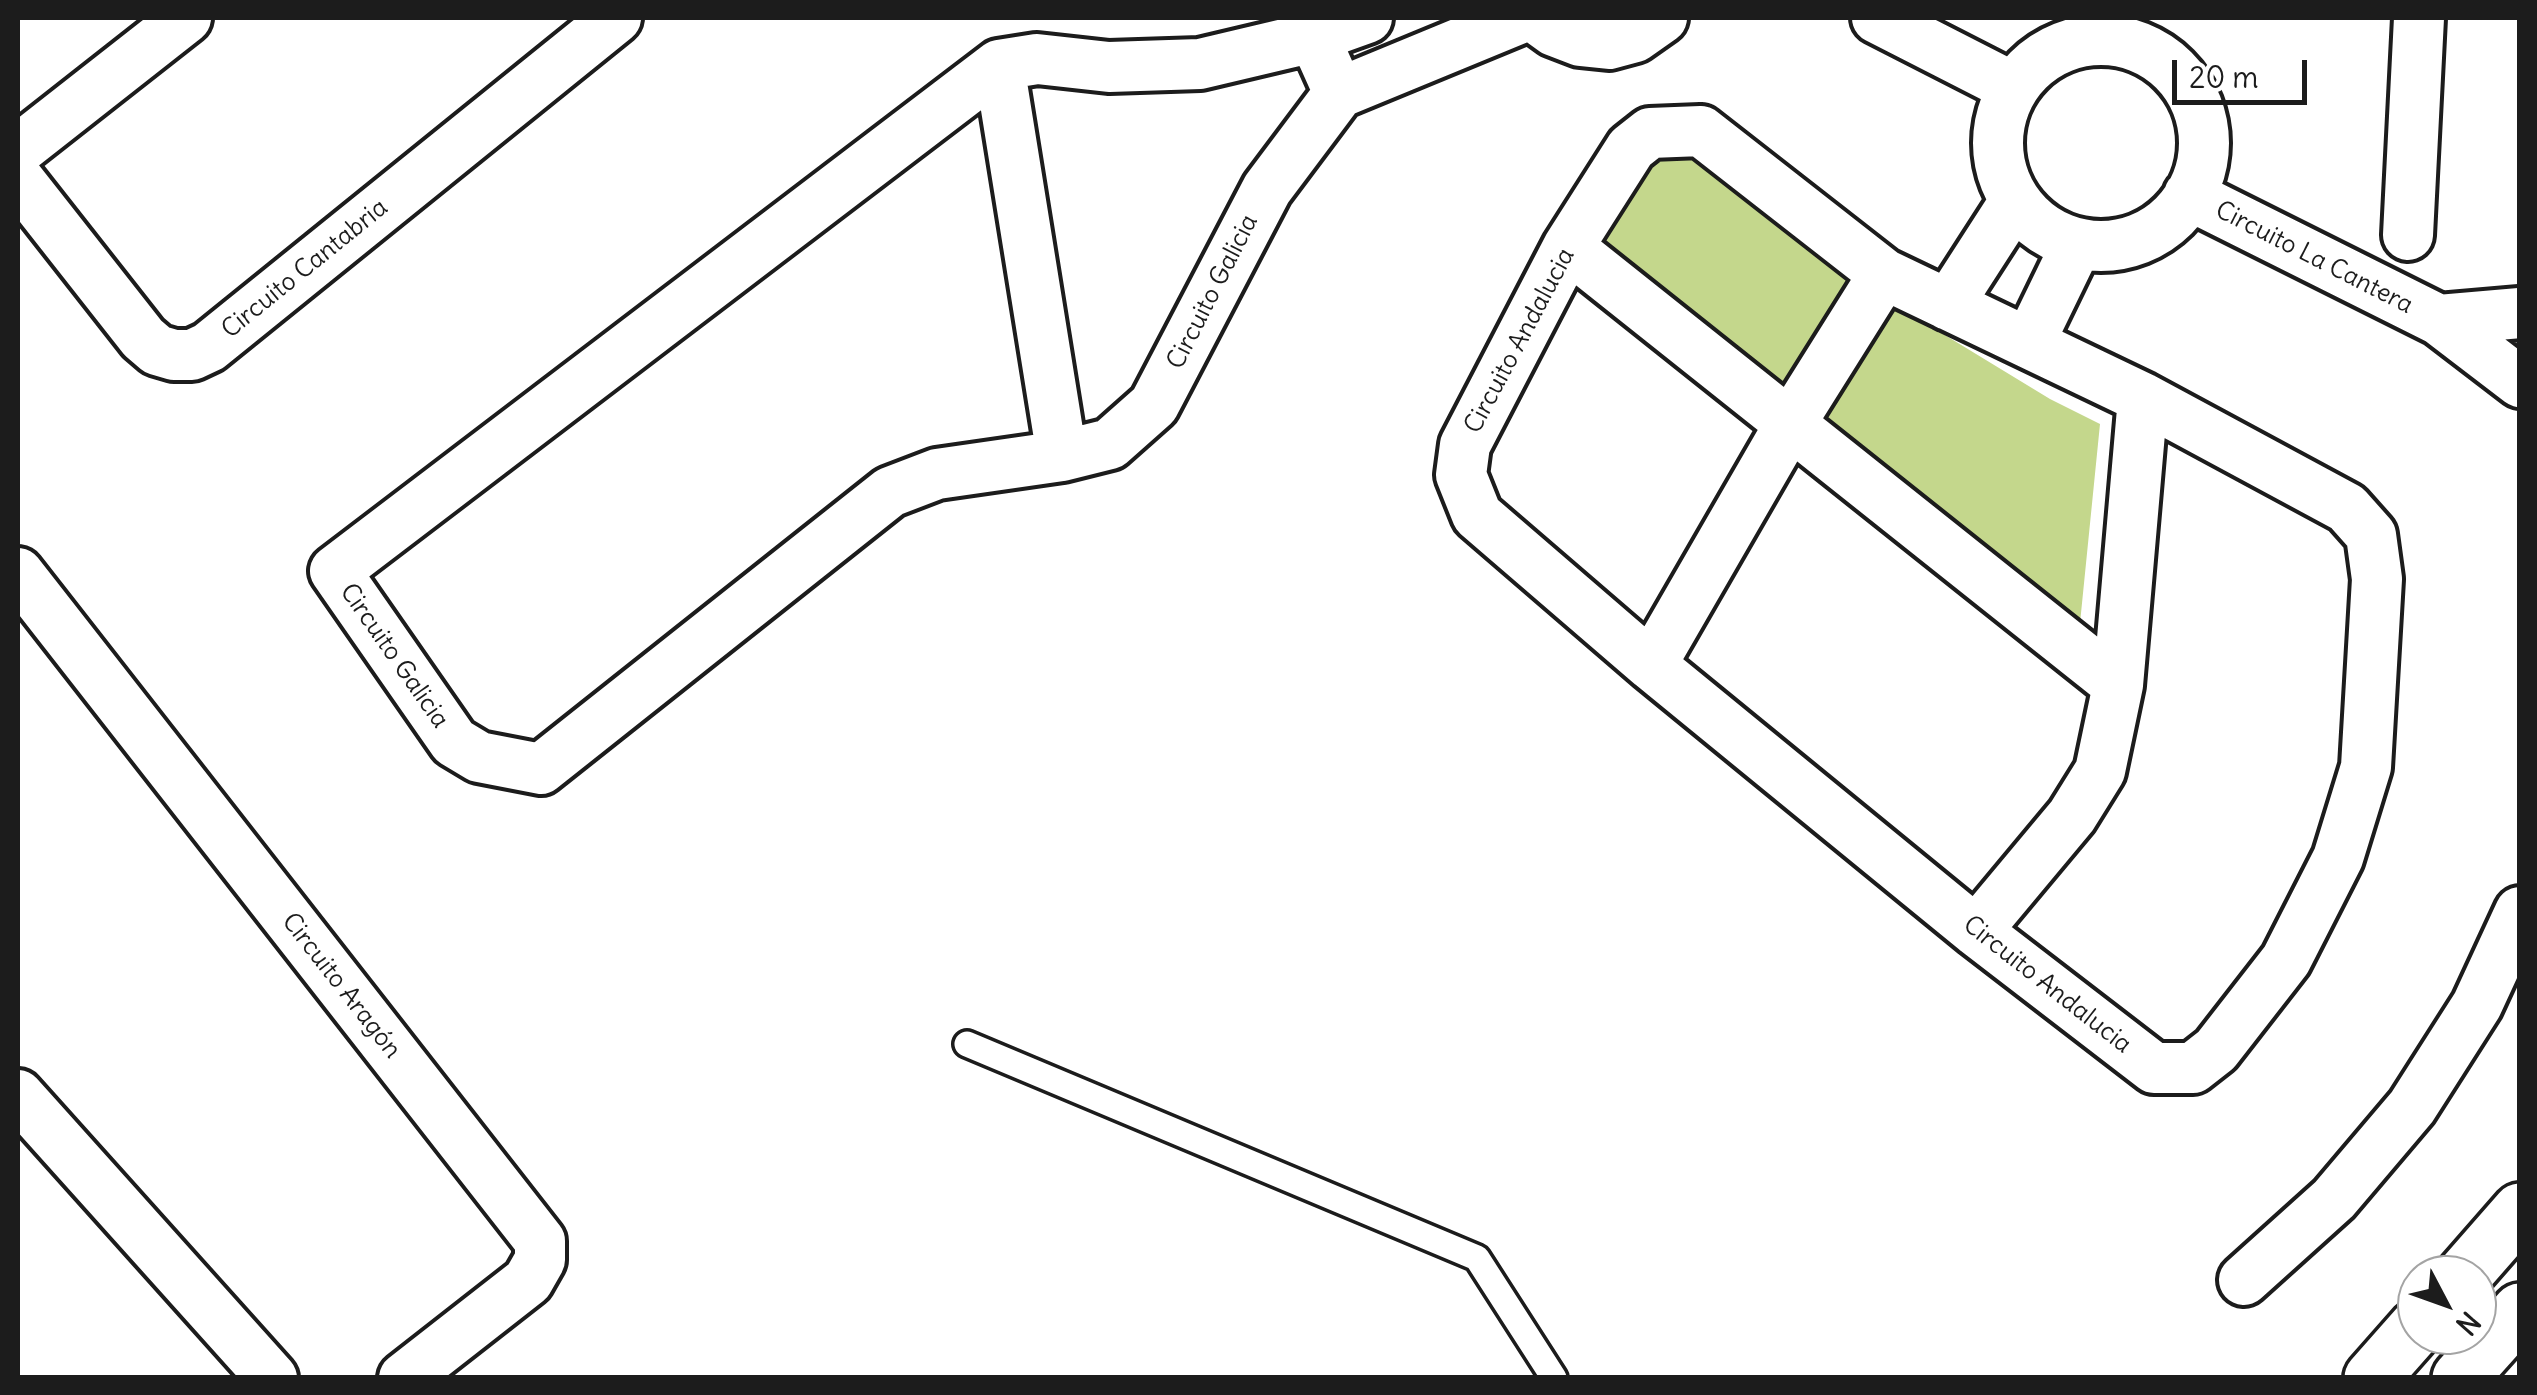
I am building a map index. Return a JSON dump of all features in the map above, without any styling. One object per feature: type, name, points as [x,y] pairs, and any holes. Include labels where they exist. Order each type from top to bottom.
[{"type":"street","points":[[18,150],[186,18]]},
{"type":"street","name":"Circuito Cantabria","points":[[18,179],[143,338],[157,350],[174,356],[192,355],[209,347],[616,18]]},
{"type":"street","points":[[1062,456],[1000,64],[1036,59],[1109,67],[1200,64],[1314,37],[1367,18]]},
{"type":"street","name":"Circuito Galicia","points":[[1000,64],[335,571],[454,742],[479,757],[542,769],[890,492],[937,474],[1062,456],[1110,444],[1154,405],[1266,188],[1340,93],[1521,18]]},
{"type":"street","points":[[1536,18],[1580,42],[1608,44],[1635,37],[1662,18]]},
{"type":"street","points":[[1877,18],[2014,88]]},
{"type":"street","points":[[2408,235],[2420,18]]},
{"type":"street","name":"Circuito La Cantera","points":[[2128,31],[2180,78],[2194,98],[2202,122],[2200,172],[2190,195],[2173,216],[2152,232],[2103,247],[2078,244],[2053,235],[2015,201],[2002,174],[1997,144],[2001,115],[2014,88],[2044,57],[2084,41],[2128,31]]},
{"type":"street","points":[[1314,37],[1340,93]]},
{"type":"street","name":"Circuito Andalucia","points":[[1701,131],[1884,274],[1948,305],[2143,398],[2346,508],[2371,535],[2378,578],[2366,767],[2338,858],[2286,960],[2216,1050],[2193,1068],[2154,1068],[1976,931],[1651,666],[1477,514],[1460,474],[1464,445],[1568,248],[1631,148],[1650,133],[1701,131]]},
{"type":"street","name":"Circuito La Cantera","points":[[2190,195],[2439,320],[2520,382]]},
{"type":"street","points":[[1948,305],[2015,201]]},
{"type":"street","points":[[2029,344],[2078,244]]},
{"type":"street","points":[[1568,248],[2118,685]]},
{"type":"street","points":[[1651,666],[1790,424],[1884,274]]},
{"type":"street","name":"Circuito La Cantera","points":[[2439,320],[2520,313]]},
{"type":"street","points":[[1976,931],[2072,816],[2100,771],[2118,685],[2143,398]]},
{"type":"street","name":"Circuito Aragón","points":[[18,574],[540,1241],[540,1260],[528,1281],[404,1378]]},
{"type":"street","points":[[2244,1280],[2334,1199],[2412,1106],[2477,1004],[2520,912]]},
{"type":"street","points":[[18,1095],[272,1378]]},
{"type":"street","points":[[2482,1255],[2512,1221]]},
{"type":"street","points":[[2491,1255],[2512,1221]]},
{"type":"street","points":[[2497,1322],[2520,1312]]},
{"type":"street","points":[[2372,1378],[2421,1355]]},
{"type":"lane","points":[[967,1044],[1477,1258],[1554,1378]]},
{"type":"green space","points":[[1691,153],[1861,270],[1770,415],[1587,247],[1646,159]]},
{"type":"green space","points":[[1884,298],[2050,399],[2100,424],[2079,633],[1806,433]]}]
